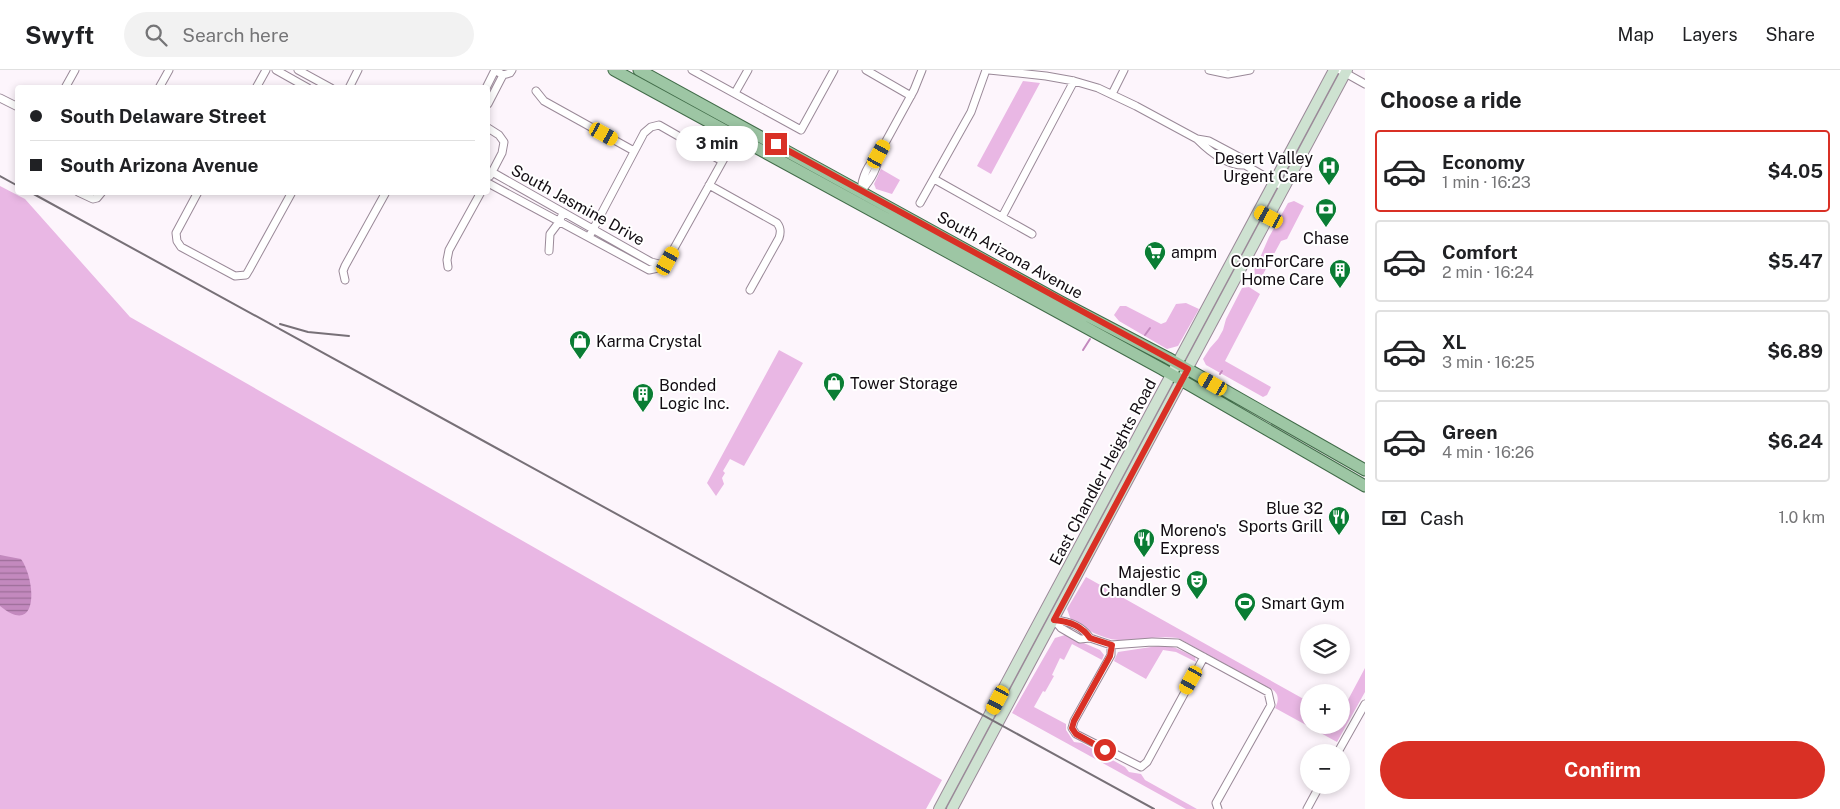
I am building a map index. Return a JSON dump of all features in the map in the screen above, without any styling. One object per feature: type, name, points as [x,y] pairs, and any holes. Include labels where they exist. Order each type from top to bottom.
[{"type":"main road","name":"South Arizona Avenue","points":[[614,70],[736,137],[858,196]]},
{"type":"main road","name":"South Arizona Avenue","points":[[639,70],[858,196],[1024,288],[1365,486]]},
{"type":"main road","name":"East Chandler Heights Road","points":[[952,809],[1054,620],[1259,212],[1334,70]]},
{"type":"main road","name":"East Chandler Heights Road","points":[[1183,366],[1285,188],[1344,71]]},
{"type":"main road","points":[[1259,212],[1269,217]]},
{"type":"main road","name":"South Arizona Avenue","points":[[1024,288],[1183,366],[1365,470]]},
{"type":"main road","name":"East Chandler Heights Road","points":[[939,809],[1177,378]]},
{"type":"main road","points":[[974,744],[984,749]]},
{"type":"street","points":[[67,85],[75,70]]},
{"type":"street","points":[[162,85],[169,70]]},
{"type":"street","points":[[258,85],[266,70]]},
{"type":"street","points":[[276,70],[303,85]]},
{"type":"street","points":[[298,70],[326,85]]},
{"type":"street","points":[[350,85],[358,70]]},
{"type":"street","points":[[488,85],[495,70],[503,75]]},
{"type":"street","points":[[490,100],[503,75],[510,73],[512,70]]},
{"type":"street","points":[[692,70],[801,130],[834,70]]},
{"type":"street","points":[[735,94],[748,70]]},
{"type":"street","points":[[866,70],[911,96]]},
{"type":"street","points":[[858,196],[868,183],[878,164],[879,154],[911,96],[922,70]]},
{"type":"street","points":[[920,203],[971,112],[988,70],[1047,73],[1112,94],[1197,139],[1209,142],[1241,158],[1245,165],[1285,188]]},
{"type":"street","points":[[1112,94],[1124,70]]},
{"type":"street","points":[[1209,70],[1228,74],[1248,71]]},
{"type":"street","points":[[1344,71],[1365,84]]},
{"type":"street","points":[[1002,217],[1074,81]]},
{"type":"street","points":[[536,91],[544,101],[634,151]]},
{"type":"street","points":[[0,98],[15,106]]},
{"type":"street","points":[[590,233],[647,130],[659,125],[722,161]]},
{"type":"street","points":[[490,129],[500,135],[504,142],[502,153],[490,176]]},
{"type":"street","points":[[736,137],[709,185],[776,223],[780,230],[779,238],[750,290]]},
{"type":"street","points":[[1197,139],[1205,147],[1237,166],[1245,165]]},
{"type":"street","points":[[1224,158],[1228,151]]},
{"type":"street","name":"South Jasmine Drive","points":[[492,172],[563,213],[590,233],[649,270],[668,261],[709,185]]},
{"type":"street","points":[[934,179],[1032,234]]},
{"type":"street","name":"South Jasmine Drive","points":[[490,182],[559,222],[590,233]]},
{"type":"street","points":[[83,195],[93,199],[100,195]]},
{"type":"street","points":[[196,195],[176,233],[177,242],[181,247],[235,276],[241,276],[249,270],[290,195]]},
{"type":"street","points":[[345,280],[343,271],[345,266],[384,195]]},
{"type":"street","points":[[448,267],[449,250],[479,195]]},
{"type":"street","points":[[549,251],[550,234],[563,213]]},
{"type":"street","points":[[1054,620],[1066,620],[1086,631],[1090,638],[1112,645],[1168,641],[1178,643],[1268,692],[1271,705],[1216,803],[1217,809]]},
{"type":"street","points":[[1112,645],[1110,656],[1072,728],[1076,734],[1140,767],[1146,762],[1204,657]]},
{"type":"street","points":[[1342,744],[1365,704]]},
{"type":"street","points":[[1307,809],[1315,794]]},
{"type":"shaded area","points":[[1023,81],[1040,83],[991,174],[977,166]]},
{"type":"shaded area","points":[[881,169],[900,180],[892,194],[876,189],[874,184]]},
{"type":"shaded area","points":[[0,186],[25,199],[130,317],[942,780],[926,809],[0,809]]},
{"type":"shaded area","points":[[1294,201],[1304,206],[1287,239],[1281,241],[1261,278],[1255,275],[1254,265],[1259,260],[1269,237],[1288,203]]},
{"type":"shaded area","points":[[1249,287],[1260,294],[1225,361],[1271,387],[1267,395],[1263,397],[1206,365],[1203,359],[1223,330],[1226,319],[1242,288]]},
{"type":"shaded area","points":[[1186,303],[1199,309],[1178,346],[1167,349],[1119,321],[1114,315],[1120,306],[1126,306],[1161,324],[1166,322],[1176,304]]},
{"type":"shaded area","points":[[779,350],[803,363],[744,466],[730,459],[723,471],[725,473],[722,478],[724,484],[716,496],[707,483]]},
{"type":"shaded area","points":[[0,555],[21,559],[26,568],[30,580],[31,602],[28,611],[22,615],[13,614],[0,606]]},
{"type":"shaded area","points":[[1086,577],[1300,697],[1300,722],[1275,708],[1278,697],[1275,692],[1178,638],[1118,640],[1105,638],[1071,620],[1067,609]]},
{"type":"shaded area","points":[[1065,635],[1100,650],[1104,655],[1102,660],[1072,644],[1064,660],[1060,658],[1052,675],[1054,676],[1034,707],[1066,724],[1066,730],[1074,742],[1082,743],[1125,767],[1129,772],[1141,774],[1145,780],[1197,809],[1186,809],[1012,713],[1055,638]]},
{"type":"shaded area","points":[[1164,645],[1176,648],[1195,657],[1196,662],[1176,652],[1163,650],[1146,679],[1114,661],[1118,652]]},
{"type":"shaded area","points":[[1365,668],[1365,692],[1350,719],[1350,696]]},
{"type":"shaded area","points":[[1322,734],[1341,734],[1337,742]]},
{"type":"waterway","points":[[1145,335],[1150,328]]},
{"type":"waterway","points":[[1083,350],[1090,339]]},
{"type":"railway","points":[[0,176],[15,184]]},
{"type":"railway","points":[[35,195],[1154,809]]},
{"type":"railway","points":[[280,324],[308,332],[349,336]]},
{"type":"place","name":"Desert Valley Urgent Care","points":[[1329,186]]},
{"type":"place","name":"Chase","points":[[1326,228]]},
{"type":"place","name":"ampm","points":[[1155,271]]},
{"type":"place","name":"ComForCare Home Care","points":[[1340,289]]},
{"type":"place","name":"Karma Crystal","points":[[580,360]]},
{"type":"place","name":"Tower Storage","points":[[834,402]]},
{"type":"place","name":"Bonded Logic Inc.","points":[[643,413]]},
{"type":"place","name":"Blue 32 Sports Grill","points":[[1339,536]]},
{"type":"place","name":"Moreno's Express","points":[[1144,558]]},
{"type":"place","name":"Majestic Chandler 9","points":[[1197,600]]},
{"type":"place","name":"Smart Gym","points":[[1245,622]]},
{"type":"route","points":[[776,144],[1061,302],[1188,369],[1054,620],[1066,620],[1086,631],[1090,638],[1112,645],[1111,655],[1074,721],[1072,728],[1076,734],[1105,750]]}]
